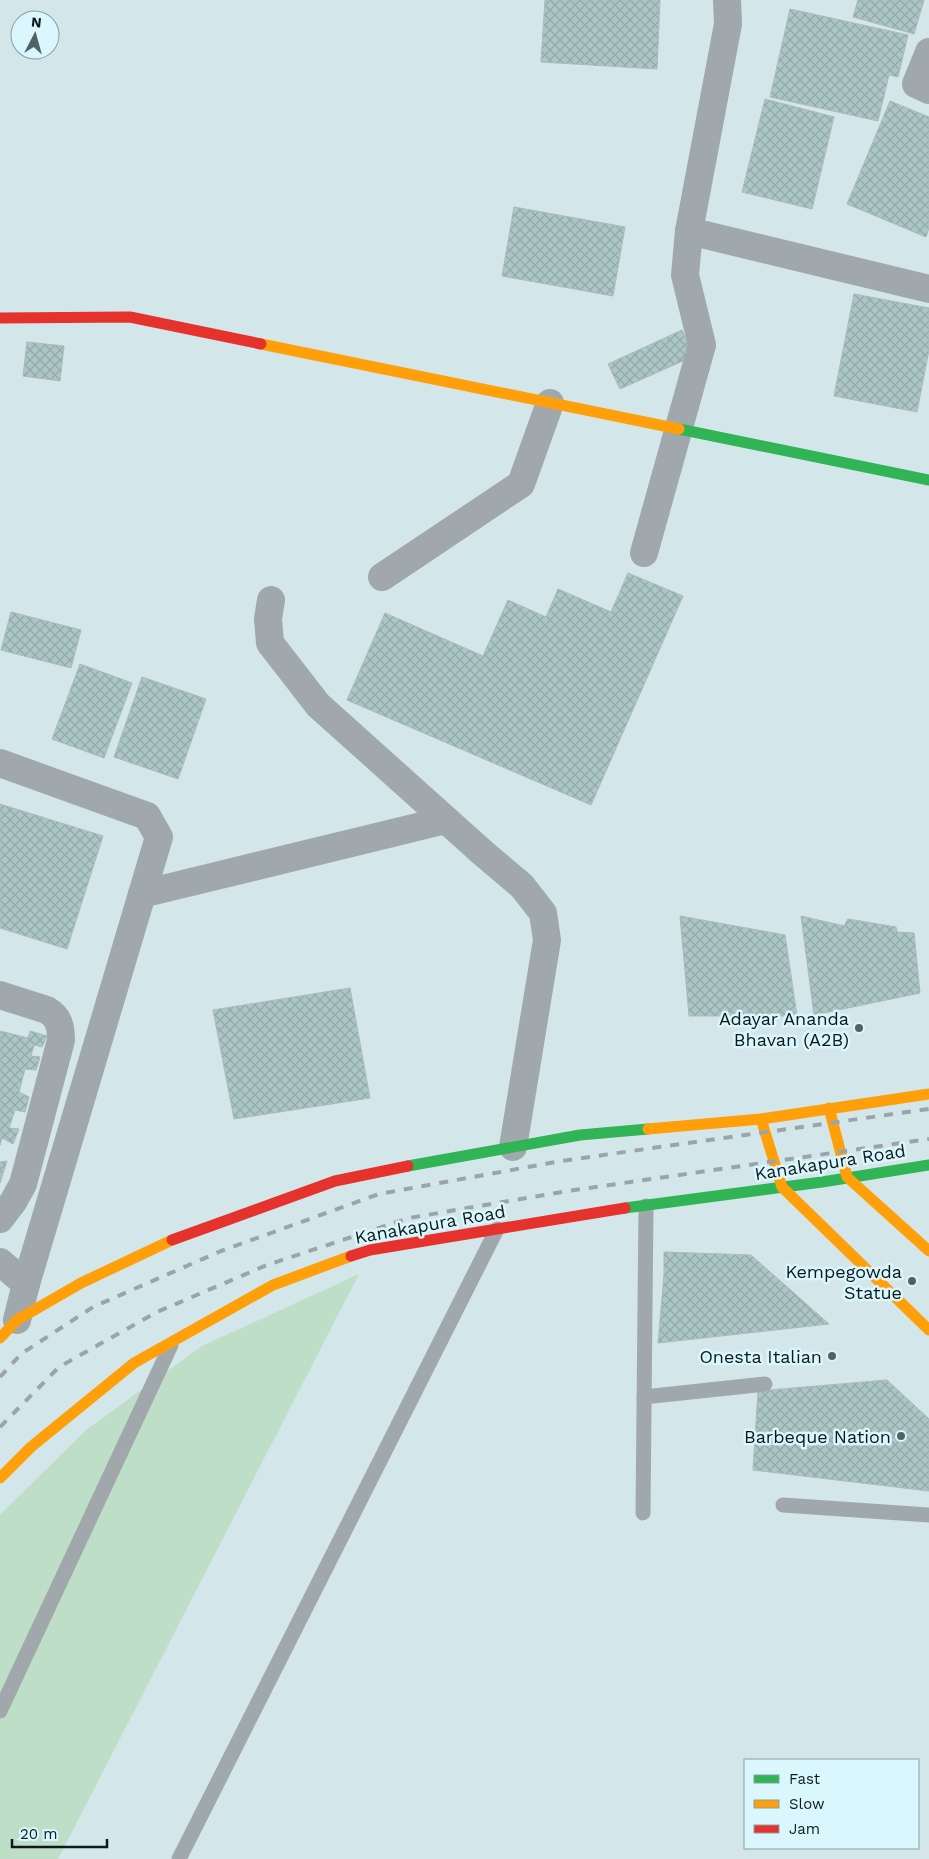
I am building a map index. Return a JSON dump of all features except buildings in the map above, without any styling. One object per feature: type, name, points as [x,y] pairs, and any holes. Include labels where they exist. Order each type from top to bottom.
[{"type":"main road","points":[[0,318],[130,317],[929,480]]},
{"type":"main road","points":[[9,1329],[81,1283],[174,1239],[335,1181],[435,1160],[580,1135],[761,1119],[929,1094]]},
{"type":"main road","points":[[829,1108],[847,1177],[927,1248]]},
{"type":"main road","points":[[761,1119],[782,1187],[929,1330]]},
{"type":"main road","name":"Kanakapura Road","points":[[0,1478],[31,1447],[134,1363],[274,1285],[324,1265],[370,1250],[591,1213],[929,1165]]},
{"type":"street","points":[[644,553],[702,345],[685,275],[689,231],[728,24],[727,0]]},
{"type":"street","points":[[929,52],[916,84],[929,90]]},
{"type":"street","points":[[689,231],[929,289]]},
{"type":"street","points":[[382,577],[521,484],[550,403]]},
{"type":"street","points":[[271,600],[268,619],[270,644],[318,705],[522,886],[544,913],[547,940],[513,1147]]},
{"type":"street","points":[[0,763],[147,816],[159,837],[26,1284],[9,1329]]},
{"type":"street","points":[[142,894],[446,820]]},
{"type":"street","points":[[0,995],[47,1010],[53,1014],[61,1029],[62,1040],[23,1184],[13,1202],[0,1219]]},
{"type":"street","points":[[0,1262],[26,1284]]},
{"type":"lane","points":[[643,1513],[646,1206]]},
{"type":"lane","points":[[179,1859],[497,1229]]},
{"type":"lane","points":[[0,1711],[173,1342]]},
{"type":"lane","points":[[644,1396],[765,1384]]},
{"type":"lane","points":[[784,1505],[929,1515]]},
{"type":"green space","points":[[359,1274],[58,1859],[0,1859],[0,1515],[86,1430],[202,1346]]},
{"type":"railway","points":[[0,1377],[21,1354],[93,1307],[221,1251],[379,1194],[561,1161],[929,1109]]},
{"type":"railway","points":[[0,1427],[59,1367],[157,1312],[267,1265],[409,1218],[568,1191],[929,1139]]},
{"type":"traffic: fast","points":[[679,429],[929,480]]},
{"type":"traffic: fast","points":[[408,1166],[580,1135],[648,1129]]},
{"type":"traffic: fast","points":[[625,1208],[822,1182],[929,1165]]},
{"type":"traffic: slow","points":[[261,344],[679,429]]},
{"type":"traffic: slow","points":[[648,1129],[761,1119],[929,1094]]},
{"type":"traffic: slow","points":[[829,1108],[847,1177],[929,1251]]},
{"type":"traffic: slow","points":[[761,1119],[782,1187],[929,1330]]},
{"type":"traffic: slow","points":[[0,1338],[17,1320],[81,1283],[172,1240]]},
{"type":"traffic: slow","points":[[0,1478],[31,1447],[134,1363],[273,1285],[351,1256]]},
{"type":"traffic: jam","points":[[0,318],[130,317],[261,344]]},
{"type":"traffic: jam","points":[[172,1240],[335,1181],[408,1166]]},
{"type":"traffic: jam","points":[[351,1256],[370,1250],[625,1208]]},
{"type":"place","name":"Adayar Ananda Bhavan (A2B)","points":[[859,1028]]},
{"type":"place","name":"Kempegowda Statue","points":[[912,1281]]},
{"type":"place","name":"Onesta Italian","points":[[832,1356]]},
{"type":"place","name":"Barbeque Nation","points":[[901,1436]]}]
